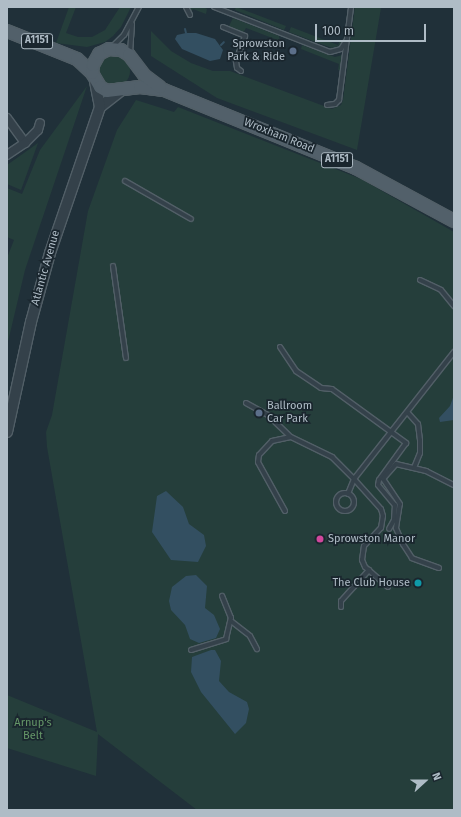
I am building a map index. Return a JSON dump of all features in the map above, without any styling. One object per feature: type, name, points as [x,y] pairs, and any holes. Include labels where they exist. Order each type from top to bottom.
[{"type":"main road","name":"Wroxham Road","points":[[7,31],[66,53],[107,91],[147,87],[164,90],[356,168],[454,221]]},
{"type":"main road","name":"Wroxham Road","points":[[66,53],[121,50],[132,60],[144,75],[164,90]]},
{"type":"main road","points":[[94,78],[93,65],[104,52]]},
{"type":"main road","points":[[125,89],[133,79],[132,60]]},
{"type":"street","name":"Atlantic Avenue","points":[[7,432],[29,328],[48,261],[100,107],[94,78]]},
{"type":"street","points":[[100,107],[125,89]]},
{"type":"street","points":[[7,118],[25,143]]},
{"type":"street","points":[[7,154],[25,143],[38,130],[40,122]]},
{"type":"lane","points":[[104,52],[124,35],[139,7]]},
{"type":"lane","points":[[186,7],[190,15]]},
{"type":"lane","points":[[214,7],[330,52],[341,50],[346,41]]},
{"type":"lane","points":[[327,105],[335,104],[339,100],[351,7]]},
{"type":"lane","points":[[132,22],[132,60]]},
{"type":"lane","points":[[223,27],[245,36],[236,61],[241,71]]},
{"type":"lane","points":[[125,180],[191,219]]},
{"type":"lane","points":[[113,266],[126,358]]},
{"type":"lane","points":[[420,280],[441,290],[454,306]]},
{"type":"lane","points":[[280,347],[296,370],[321,388],[332,389],[392,430],[406,443],[378,480],[378,485],[395,505],[394,520],[388,529]]},
{"type":"lane","points":[[348,494],[354,479],[454,352]]},
{"type":"lane","points":[[246,403],[269,416],[291,437],[332,457],[381,509],[383,516],[381,528],[364,546],[362,560],[369,570],[388,587]]},
{"type":"lane","points":[[408,413],[418,424],[420,440],[420,453],[414,468]]},
{"type":"lane","points":[[285,511],[258,462],[259,455],[272,441],[291,437]]},
{"type":"lane","points":[[439,568],[412,558],[403,544],[396,528],[400,504],[383,479],[396,464],[414,468],[454,485]]},
{"type":"lane","points":[[348,494],[353,498],[352,507],[348,511],[342,510],[338,507],[337,499],[340,495],[348,494]]},
{"type":"lane","points":[[341,607],[341,601],[369,570]]},
{"type":"lane","points":[[222,596],[231,621],[250,636],[257,649]]},
{"type":"lane","points":[[191,650],[226,639],[231,621]]},
{"type":"green space","points":[[69,7],[76,7],[66,33],[78,37],[92,37],[105,30],[120,7],[131,7],[121,27],[113,36],[105,42],[87,47],[56,43]]},
{"type":"green space","points":[[190,7],[204,7],[207,9],[206,14],[193,9],[191,12]]},
{"type":"green space","points":[[236,7],[286,26],[284,30],[235,10]]},
{"type":"green space","points":[[355,7],[381,8],[357,150],[217,98],[151,56],[151,31],[171,51],[191,63],[213,71],[230,71],[332,109],[341,105],[343,100]]},
{"type":"green space","points":[[233,18],[279,36],[280,41],[246,28],[243,33],[229,26]]},
{"type":"green space","points":[[291,27],[338,45],[340,40],[343,40],[339,46],[332,48],[289,32]]},
{"type":"green space","points":[[302,45],[335,57],[342,55],[340,70],[338,70],[339,64],[301,49]]},
{"type":"green space","points":[[111,55],[117,55],[127,62],[130,71],[129,77],[123,84],[117,87],[111,87],[101,80],[98,74],[98,68],[105,58]]},
{"type":"green space","points":[[87,86],[25,270],[7,346],[7,258],[14,240],[7,237],[7,188],[22,194],[40,150]]},
{"type":"green space","name":"Arnup's Belt","points":[[136,100],[174,112],[178,107],[361,179],[454,232],[454,810],[197,810],[98,734],[96,776],[7,748],[7,695],[97,732],[47,447],[46,432],[52,415],[88,211],[117,130]]},
{"type":"green space","points":[[38,143],[21,190],[7,184],[7,165]]},
{"type":"water","points":[[196,33],[215,39],[223,50],[220,59],[210,61],[182,49],[175,39],[177,35]]},
{"type":"water","points":[[454,395],[454,420],[440,422],[439,418],[450,406]]},
{"type":"water","points":[[166,491],[183,507],[189,524],[204,535],[206,546],[198,562],[171,560],[152,532],[157,496]]},
{"type":"water","points":[[196,575],[207,586],[205,608],[214,615],[220,629],[216,638],[199,643],[190,639],[185,625],[171,610],[169,601],[172,587],[186,576]]},
{"type":"water","points":[[215,650],[221,661],[219,681],[229,692],[247,702],[249,709],[246,723],[235,734],[201,692],[191,672],[192,657]]},
{"type":"waterway","points":[[185,29],[186,33]]},
{"type":"waterway","points":[[221,45],[224,42]]},
{"type":"place","name":"Sprowston Park & Ride","points":[[293,51]]},
{"type":"place","name":"Ballroom Car Park","points":[[259,413]]},
{"type":"place","name":"Sprowston Manor","points":[[320,539]]},
{"type":"place","name":"The Club House","points":[[418,583]]}]
